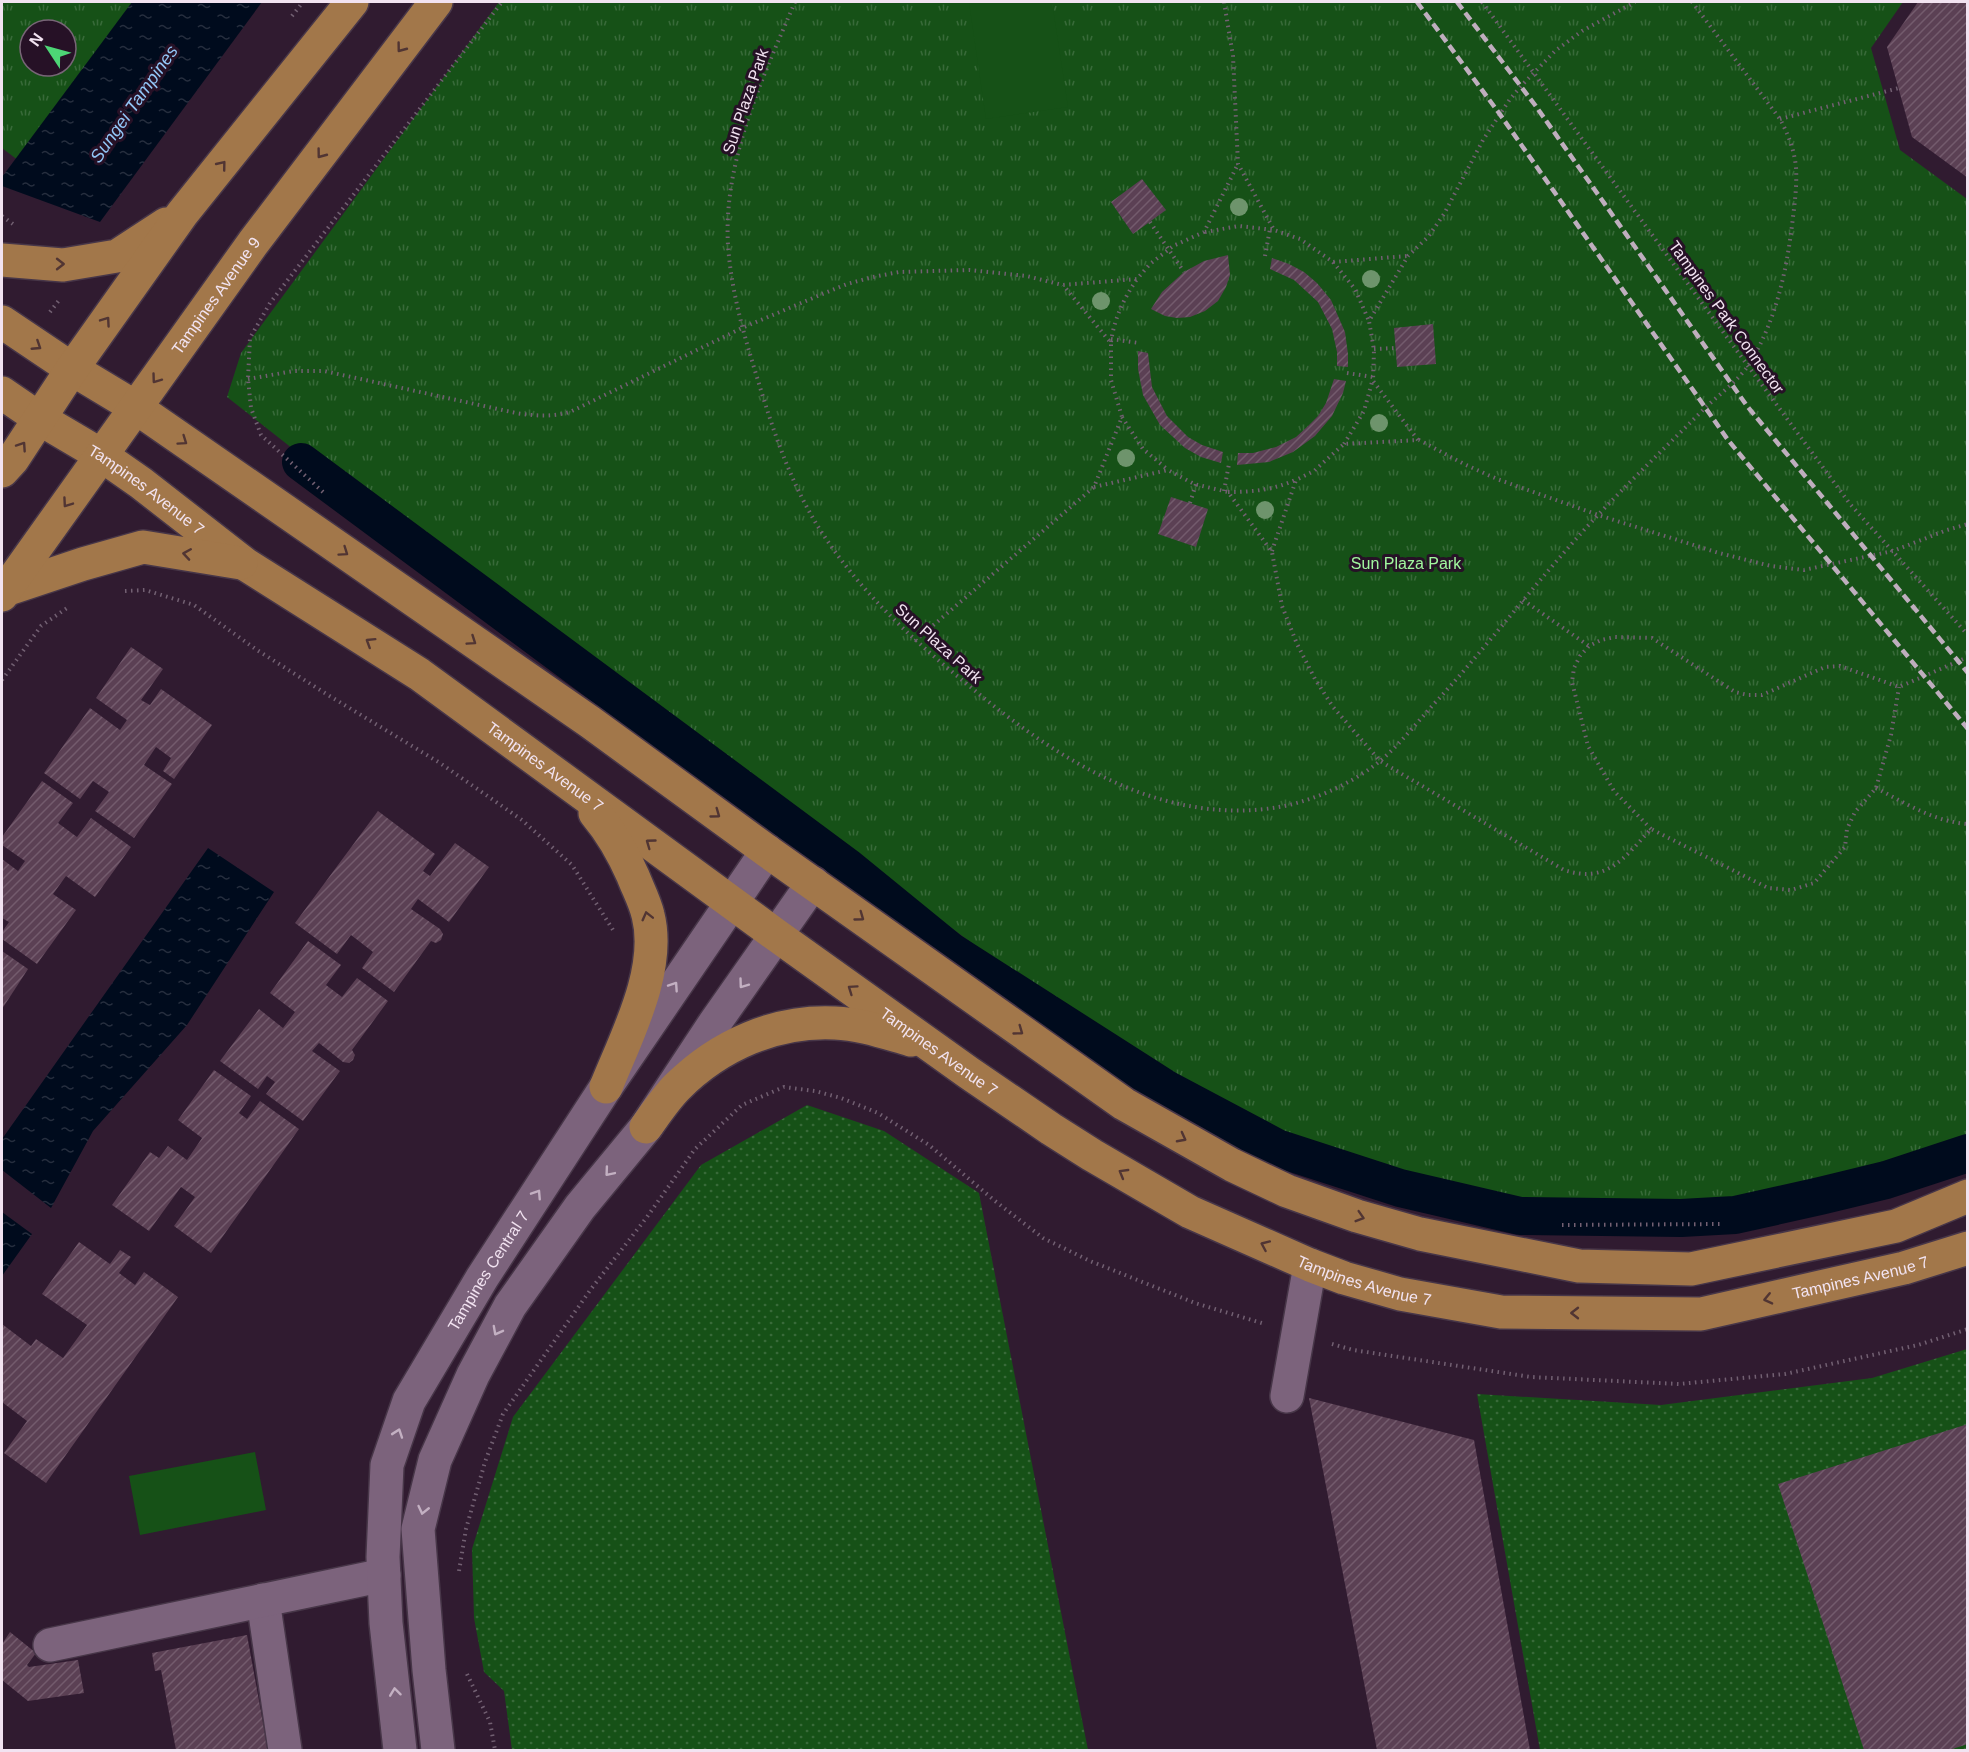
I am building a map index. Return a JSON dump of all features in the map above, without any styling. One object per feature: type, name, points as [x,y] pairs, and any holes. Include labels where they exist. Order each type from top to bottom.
[{"type":"main road","points":[[2,471],[13,459],[72,369],[182,214],[352,2]]},
{"type":"main road","name":"Tampines Avenue 9","points":[[3,593],[253,243],[436,2]]},
{"type":"main road","points":[[2,260],[63,265],[117,256],[182,214]]},
{"type":"main road","points":[[2,322],[72,369],[135,407],[590,722],[767,851],[1124,1104],[1174,1133],[1287,1191],[1357,1216],[1420,1234],[1579,1266],[1691,1269],[1896,1226],[1968,1196]]},
{"type":"main road","name":"Tampines Avenue 7","points":[[2,393],[141,483],[245,564],[419,674],[969,1074],[1051,1129],[1190,1212],[1310,1265],[1344,1278],[1400,1294],[1501,1312],[1701,1314],[1904,1268],[1968,1248]]},
{"type":"main road","points":[[3,593],[83,564],[143,547],[245,564]]},
{"type":"main road","points":[[573,787],[607,827],[618,846],[640,892],[648,915],[651,935],[647,973],[640,1000],[606,1087]]},
{"type":"main road","points":[[646,1126],[676,1088],[700,1067],[723,1051],[752,1036],[776,1028],[804,1023],[836,1023],[869,1028],[934,1047]]},
{"type":"street","name":"Tampines Central 7","points":[[400,1750],[386,1623],[383,1557],[387,1465],[409,1401],[482,1278],[606,1087],[767,851]]},
{"type":"street","points":[[438,1750],[418,1529],[435,1460],[473,1375],[510,1306],[580,1207],[646,1126],[813,883]]},
{"type":"street","points":[[1287,1396],[1310,1265]]},
{"type":"street","points":[[50,1645],[384,1575]]},
{"type":"street","points":[[263,1600],[285,1750]]},
{"type":"path","points":[[324,493],[261,435],[251,408],[248,379],[250,338],[270,303],[502,2]]},
{"type":"path","name":"Sun Plaza Park","points":[[795,2],[753,107],[737,160],[728,217],[728,245],[734,292],[742,328],[776,440],[802,498],[832,548],[851,573],[915,641],[1005,716],[1043,743],[1121,786],[1179,804],[1214,810],[1271,808],[1291,804],[1345,783],[1380,761],[1458,678],[1598,515],[1748,366],[1774,311],[1781,289],[1788,258],[1796,170],[1788,135],[1780,119],[1692,2]]},
{"type":"path","points":[[1224,2],[1233,56],[1238,164],[1272,230],[1265,256]]},
{"type":"path","name":"Tampines Park Connector","points":[[1482,2],[1850,504],[1968,634]]},
{"type":"path","points":[[1369,321],[1408,256],[1436,226],[1495,121],[1510,99],[1555,51],[1582,31],[1635,2]]},
{"type":"path","points":[[1780,119],[1899,88]]},
{"type":"path","points":[[1204,232],[1238,164]]},
{"type":"path","points":[[1150,222],[1184,272]]},
{"type":"path","points":[[1239,226],[1272,230],[1300,239],[1333,262],[1355,289],[1369,321],[1374,350],[1373,379],[1364,411],[1344,444],[1314,471],[1276,488],[1226,491],[1196,484],[1168,470],[1143,449],[1122,417],[1112,386],[1109,357],[1111,341],[1125,296],[1150,264],[1168,249],[1204,232],[1239,226]]},
{"type":"path","points":[[1333,262],[1408,256]]},
{"type":"path","points":[[248,379],[294,371],[324,371],[516,413],[534,416],[551,415],[570,412],[742,328],[847,284],[899,272],[934,270],[1003,272],[1062,285],[1137,279]]},
{"type":"path","points":[[1062,285],[1111,341],[1139,344]]},
{"type":"path","points":[[1374,350],[1395,348]]},
{"type":"path","points":[[1347,374],[1373,379],[1419,440],[1497,479],[1598,515],[1719,553],[1771,566],[1809,570],[1893,550],[1968,524]]},
{"type":"path","points":[[915,641],[1094,487],[1122,417]]},
{"type":"path","points":[[1344,444],[1419,440]]},
{"type":"path","points":[[1229,464],[1226,491],[1272,552],[1282,606],[1297,645],[1333,707],[1380,761],[1564,870],[1579,874],[1594,874],[1609,870],[1622,861],[1651,829]]},
{"type":"path","points":[[1094,487],[1168,470]]},
{"type":"path","points":[[1272,552],[1296,480]]},
{"type":"path","points":[[1190,503],[1196,484]]},
{"type":"path","points":[[124,591],[145,590],[194,605],[257,650],[440,763],[513,814],[572,865],[606,917],[616,937]]},
{"type":"path","points":[[1523,600],[1589,646]]},
{"type":"path","points":[[2,680],[42,626],[76,604]]},
{"type":"path","points":[[1899,687],[1891,735],[1876,788],[1855,812],[1847,829],[1845,847],[1814,883],[1791,890],[1768,888],[1651,829],[1614,792],[1588,746],[1572,682],[1574,668],[1580,656],[1589,646],[1615,637],[1652,638],[1735,692],[1748,695],[1762,695],[1825,667],[1840,666],[1899,687],[1968,657]]},
{"type":"path","points":[[1876,788],[1929,814],[1954,823],[1968,824]]},
{"type":"path","points":[[457,1578],[466,1529],[485,1462],[503,1414],[591,1289],[647,1217],[695,1149],[742,1105],[784,1087]]},
{"type":"path","points":[[1552,1225],[1725,1224]]},
{"type":"path","points":[[466,1664],[467,1675],[490,1722],[495,1750]]},
{"type":"green space","points":[[2,2],[137,2],[23,164],[2,148]]},
{"type":"green space","name":"Sun Plaza Park","points":[[499,2],[1903,2],[1871,48],[1900,150],[1967,199],[1967,1145],[1921,1163],[1812,1192],[1716,1207],[1641,1211],[1558,1208],[1464,1198],[1389,1178],[1277,1137],[1183,1090],[1075,1018],[302,456],[227,397],[241,353]]},
{"type":"green space","points":[[969,2],[1052,2],[1068,107],[986,119]]},
{"type":"green space","points":[[807,1105],[884,1131],[979,1193],[1088,1750],[512,1750],[504,1691],[484,1672],[474,1618],[472,1549],[513,1417],[701,1165]]},
{"type":"green space","points":[[1967,1349],[1967,1750],[1540,1750],[1477,1394],[1661,1405],[1872,1378]]},
{"type":"green space","points":[[255,1452],[266,1510],[140,1535],[129,1476]]},
{"type":"water","name":"Sungei Tampines","points":[[132,2],[262,2],[100,222],[2,186],[2,177],[76,78],[78,78],[78,75]]},
{"type":"water","points":[[208,848],[274,892],[187,1025],[93,1131],[51,1208],[2,1170],[2,1139]]},
{"type":"water","points":[[2,1212],[32,1234],[2,1276]]},
{"type":"building","points":[[1918,2],[1968,2],[1968,178],[1912,137],[1887,47]]},
{"type":"building","points":[[1142,179],[1166,210],[1133,234],[1111,202]]},
{"type":"building","points":[[1228,255],[1230,275],[1226,287],[1218,301],[1205,311],[1190,317],[1177,318],[1165,316],[1151,309],[1162,292],[1184,272],[1204,261]]},
{"type":"building","points":[[1272,258],[1304,272],[1331,300],[1345,332],[1348,367],[1337,366],[1337,352],[1332,329],[1318,302],[1294,280],[1270,269]]},
{"type":"building","points":[[1433,324],[1436,364],[1397,367],[1394,328]]},
{"type":"building","points":[[1138,351],[1148,353],[1152,387],[1167,416],[1188,437],[1202,445],[1223,452],[1221,463],[1201,457],[1185,448],[1160,425],[1143,395],[1138,369]]},
{"type":"building","points":[[1334,379],[1346,381],[1343,393],[1332,416],[1315,436],[1293,452],[1269,462],[1237,465],[1238,453],[1253,453],[1276,447],[1296,437],[1318,416],[1326,403]]},
{"type":"building","points":[[1171,497],[1208,509],[1196,547],[1158,534]]},
{"type":"building","points":[[131,647],[163,669],[141,700],[150,705],[161,689],[212,725],[174,779],[163,771],[171,758],[156,747],[144,765],[172,784],[134,838],[95,811],[109,792],[93,781],[80,799],[44,773],[90,708],[120,730],[127,720],[96,698]]},
{"type":"building","points":[[42,781],[73,803],[58,823],[77,837],[91,818],[131,847],[95,897],[66,876],[53,894],[76,910],[37,964],[2,939],[2,932],[9,922],[2,918],[2,859],[18,871],[25,861],[2,845],[2,837]]},
{"type":"building","points":[[378,811],[435,854],[423,871],[430,876],[455,843],[489,867],[449,922],[418,899],[411,909],[440,929],[443,934],[441,940],[436,943],[431,941],[394,992],[362,968],[373,952],[351,935],[337,954],[295,923]]},
{"type":"building","points":[[308,941],[341,965],[326,985],[342,997],[357,978],[388,1001],[352,1050],[355,1055],[349,1063],[343,1062],[319,1043],[312,1051],[340,1071],[303,1121],[266,1094],[275,1082],[267,1076],[258,1089],[220,1061],[259,1009],[283,1028],[295,1012],[270,993]]},
{"type":"building","points":[[2,951],[28,969],[2,1009]]},
{"type":"building","points":[[214,1070],[251,1096],[239,1113],[247,1119],[260,1101],[299,1129],[211,1253],[174,1226],[195,1197],[181,1187],[149,1231],[112,1205],[150,1152],[159,1158],[168,1146],[187,1160],[202,1138],[178,1120]]},
{"type":"building","points":[[79,1242],[110,1264],[120,1250],[131,1257],[119,1273],[135,1285],[144,1272],[178,1297],[46,1483],[4,1453],[27,1421],[2,1402],[2,1324],[31,1346],[36,1339],[63,1358],[87,1325],[42,1294]]},
{"type":"building","points":[[1309,1398],[1474,1440],[1530,1750],[1377,1750]]},
{"type":"building","points":[[1968,1424],[1968,1744],[1949,1750],[1864,1750],[1778,1484]]},
{"type":"building","points":[[10,1632],[36,1653],[27,1665],[29,1667],[78,1660],[84,1693],[28,1701],[2,1680],[2,1644]]},
{"type":"building","points":[[247,1635],[268,1750],[176,1750],[161,1670],[155,1671],[152,1653]]},
{"type":"waterway","points":[[301,462],[847,867],[950,951],[1166,1089],[1277,1148],[1400,1188],[1520,1216],[1681,1218],[1735,1215],[1820,1196],[1886,1180],[1968,1153]]},
{"type":"railway","points":[[1417,2],[1499,113],[1728,440],[1968,729]]},
{"type":"railway","points":[[1457,2],[1535,105],[1747,406],[1968,673]]}]
